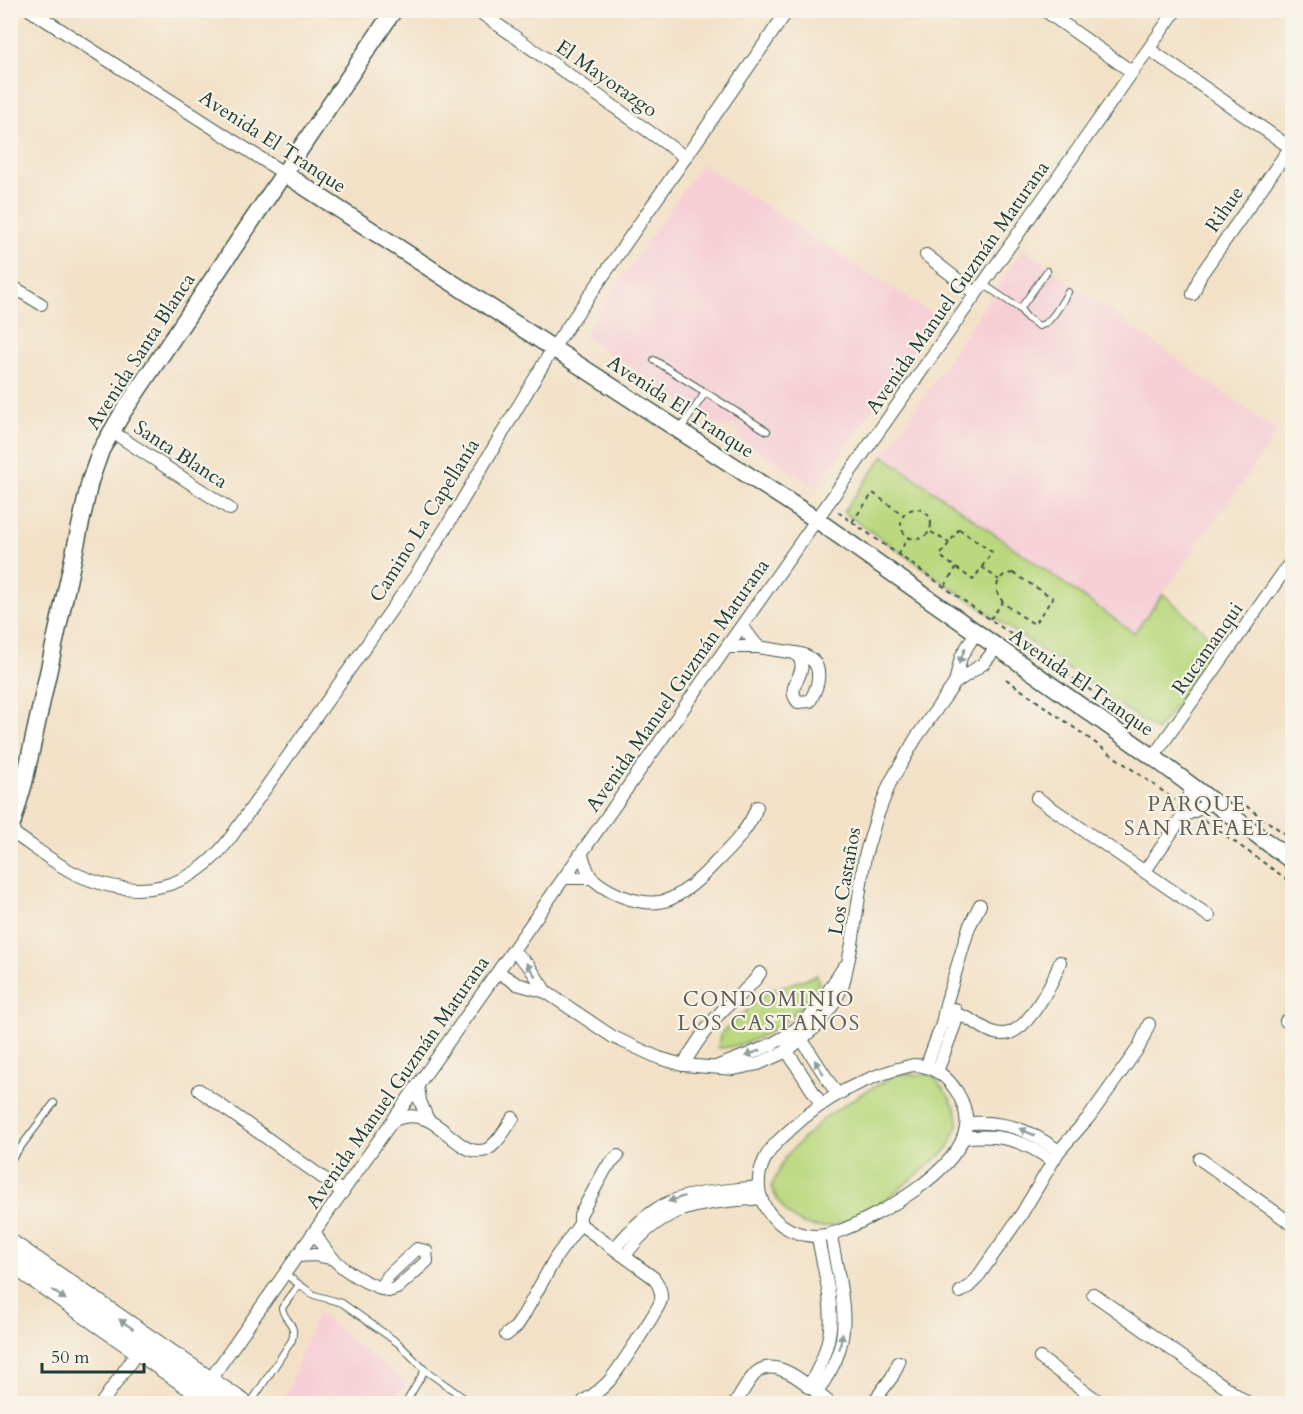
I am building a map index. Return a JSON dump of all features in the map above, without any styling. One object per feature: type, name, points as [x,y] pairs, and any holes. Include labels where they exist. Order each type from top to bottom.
[{"type":"main road","name":"Avenida Santa Blanca","points":[[11,831],[23,791],[90,481],[101,450],[111,431],[394,10]]},
{"type":"main road","name":"Avenida El Tranque","points":[[285,174],[817,520],[1153,758],[1293,861]]},
{"type":"main road","points":[[10,1243],[244,1404]]},
{"type":"main road","points":[[10,1262],[215,1404]]},
{"type":"street","name":"El Mayorazgo","points":[[477,10],[685,158]]},
{"type":"street","name":"Camino La Capellanía","points":[[11,831],[50,859],[76,873],[101,884],[122,888],[147,889],[170,885],[192,875],[212,861],[416,575],[553,348],[788,10]]},
{"type":"street","points":[[1044,10],[1132,72]]},
{"type":"street","name":"Avenida Manuel Guzmán Maturana","points":[[209,1381],[1176,10]]},
{"type":"street","name":"Avenida El Tranque","points":[[35,12],[285,174]]},
{"type":"street","name":"Rihue","points":[[1149,49],[1292,146],[1200,276],[1193,294]]},
{"type":"street","points":[[926,255],[980,289]]},
{"type":"street","points":[[10,285],[41,304]]},
{"type":"street","name":"Santa Blanca","points":[[111,431],[230,509]]},
{"type":"street","name":"Rucamanqui","points":[[1153,758],[1293,560]]},
{"type":"street","points":[[742,626],[758,647]]},
{"type":"street","name":"Los Castaños","points":[[955,683],[961,657],[976,632]]},
{"type":"street","points":[[727,647],[758,647],[795,653]]},
{"type":"street","name":"Los Castaños","points":[[498,972],[517,984],[546,992],[613,1037],[660,1058],[683,1065],[724,1069],[745,1068],[788,1051],[818,1025],[832,1006],[843,985],[852,944],[865,856],[882,801],[902,760],[955,683],[984,663],[997,647]]},
{"type":"street","points":[[1145,871],[1187,812],[1191,787]]},
{"type":"street","points":[[1037,798],[1209,916]]},
{"type":"street","points":[[1187,812],[1212,802]]},
{"type":"street","points":[[564,878],[591,878],[625,898],[642,902],[659,902],[671,898],[710,869],[735,844],[752,821],[757,807]]},
{"type":"street","points":[[581,854],[591,878]]},
{"type":"street","points":[[947,1029],[944,1011],[969,927],[981,905]]},
{"type":"street","name":"Los Castaños","points":[[513,951],[529,966],[546,992]]},
{"type":"street","points":[[932,1069],[947,1029],[949,1017],[956,1014],[965,1017],[993,1033],[1004,1034],[1021,1026],[1053,982],[1060,962]]},
{"type":"street","name":"Los Castaños","points":[[715,1067],[763,1049],[789,1034],[814,1011],[847,964]]},
{"type":"street","points":[[683,1065],[709,1025],[732,1001],[749,988],[760,973]]},
{"type":"street","points":[[951,990],[956,1014]]},
{"type":"street","points":[[960,1292],[977,1278],[1021,1215],[1056,1156],[1089,1118],[1144,1039],[1149,1024]]},
{"type":"street","points":[[947,1029],[979,1026]]},
{"type":"street","points":[[821,1104],[788,1051],[789,1034],[802,1040],[837,1094]]},
{"type":"street","points":[[913,1065],[932,1069],[955,1090],[967,1122],[963,1138],[949,1159],[907,1196],[864,1221],[818,1237],[798,1235],[784,1227],[767,1210],[759,1193],[761,1168],[770,1151],[798,1122],[837,1094],[879,1074],[913,1065]]},
{"type":"street","points":[[418,1086],[420,1101],[428,1119]]},
{"type":"street","points":[[199,1090],[343,1192]]},
{"type":"street","points":[[394,1120],[409,1116],[428,1119],[471,1150],[486,1150],[498,1140],[513,1118]]},
{"type":"street","points":[[967,1122],[1016,1127],[1033,1133],[1056,1156]]},
{"type":"street","points":[[963,1138],[991,1136],[1010,1138],[1056,1156]]},
{"type":"street","points":[[506,1335],[519,1323],[556,1257],[580,1224],[581,1212],[606,1168],[618,1156]]},
{"type":"street","points":[[1200,1159],[1293,1224]]},
{"type":"street","points":[[620,1252],[639,1222],[663,1204],[688,1196],[759,1193]]},
{"type":"street","points":[[580,1224],[654,1278],[661,1290],[661,1301],[609,1380],[602,1389],[584,1401]]},
{"type":"street","points":[[315,1232],[331,1258],[356,1277],[381,1289]]},
{"type":"street","points":[[813,1390],[837,1358],[843,1334],[843,1309],[831,1234]]},
{"type":"street","points":[[813,1390],[828,1347],[832,1323],[818,1237]]},
{"type":"street","points":[[297,1256],[315,1255],[331,1258]]},
{"type":"street","points":[[1093,1294],[1249,1404]]},
{"type":"street","points":[[101,1404],[138,1351]]},
{"type":"street","points":[[1040,1358],[1102,1404]]},
{"type":"street","points":[[872,1404],[892,1377],[899,1362]]},
{"type":"street","points":[[735,1404],[755,1374],[767,1368],[785,1370],[831,1404]]},
{"type":"lane","points":[[1020,309],[1047,271]]},
{"type":"lane","points":[[980,289],[1020,309],[1027,318],[1039,326],[1044,325],[1068,292]]},
{"type":"lane","points":[[654,360],[766,431]]},
{"type":"lane","points":[[680,430],[705,393]]},
{"type":"lane","points":[[10,1161],[54,1103]]},
{"type":"lane","points":[[285,1274],[314,1295],[342,1303],[398,1342],[425,1370],[472,1404]]},
{"type":"lane","points":[[249,1404],[292,1340],[294,1333],[292,1324],[283,1313],[282,1308],[299,1285]]},
{"type":"lane","points":[[405,1404],[425,1370]]},
{"type":"path","points":[[852,522],[873,493],[903,516]]},
{"type":"path","points":[[828,504],[1164,742]]},
{"type":"path","points":[[911,509],[922,509],[932,521],[930,531],[923,538],[909,537],[901,525],[903,516],[911,509]]},
{"type":"path","points":[[959,529],[992,552],[981,567],[972,580],[940,556],[959,529]]},
{"type":"path","points":[[930,531],[948,543]]},
{"type":"path","points":[[898,554],[909,537]]},
{"type":"path","points":[[981,567],[999,580]]},
{"type":"path","points":[[944,586],[956,568]]},
{"type":"path","points":[[1013,573],[1053,598],[1034,624],[1003,602],[996,589],[999,580],[1004,574],[1013,573]]},
{"type":"path","points":[[990,619],[1003,602]]},
{"type":"path","points":[[1006,679],[1187,812],[1293,883]]},
{"type":"path","points":[[1246,807],[1293,839]]},
{"type":"shaded area","points":[[701,164],[937,317],[817,488],[737,437],[740,432],[732,426],[729,430],[722,425],[720,427],[702,415],[702,409],[695,404],[690,408],[585,337],[592,322]]},
{"type":"shaded area","points":[[1023,248],[1278,432],[1134,634],[884,456]]},
{"type":"shaded area","points":[[317,1313],[406,1382],[393,1403],[286,1404],[283,1402]]},
{"type":"green space","points":[[884,456],[1134,633],[1163,594],[1219,645],[1157,731],[843,512]]},
{"type":"green space","points":[[817,975],[819,983],[781,1025],[746,1043],[718,1048],[722,1032],[769,991]]},
{"type":"green space","points":[[898,1074],[932,1075],[951,1099],[958,1120],[948,1148],[890,1196],[845,1222],[816,1227],[794,1219],[783,1208],[771,1187],[786,1156],[824,1118]]},
{"type":"district","name":"PARQUE SAN RAFAEL","points":[[1197,816]]},
{"type":"district","name":"CONDOMINIO LOS CASTAÑOS","points":[[769,1011]]}]
